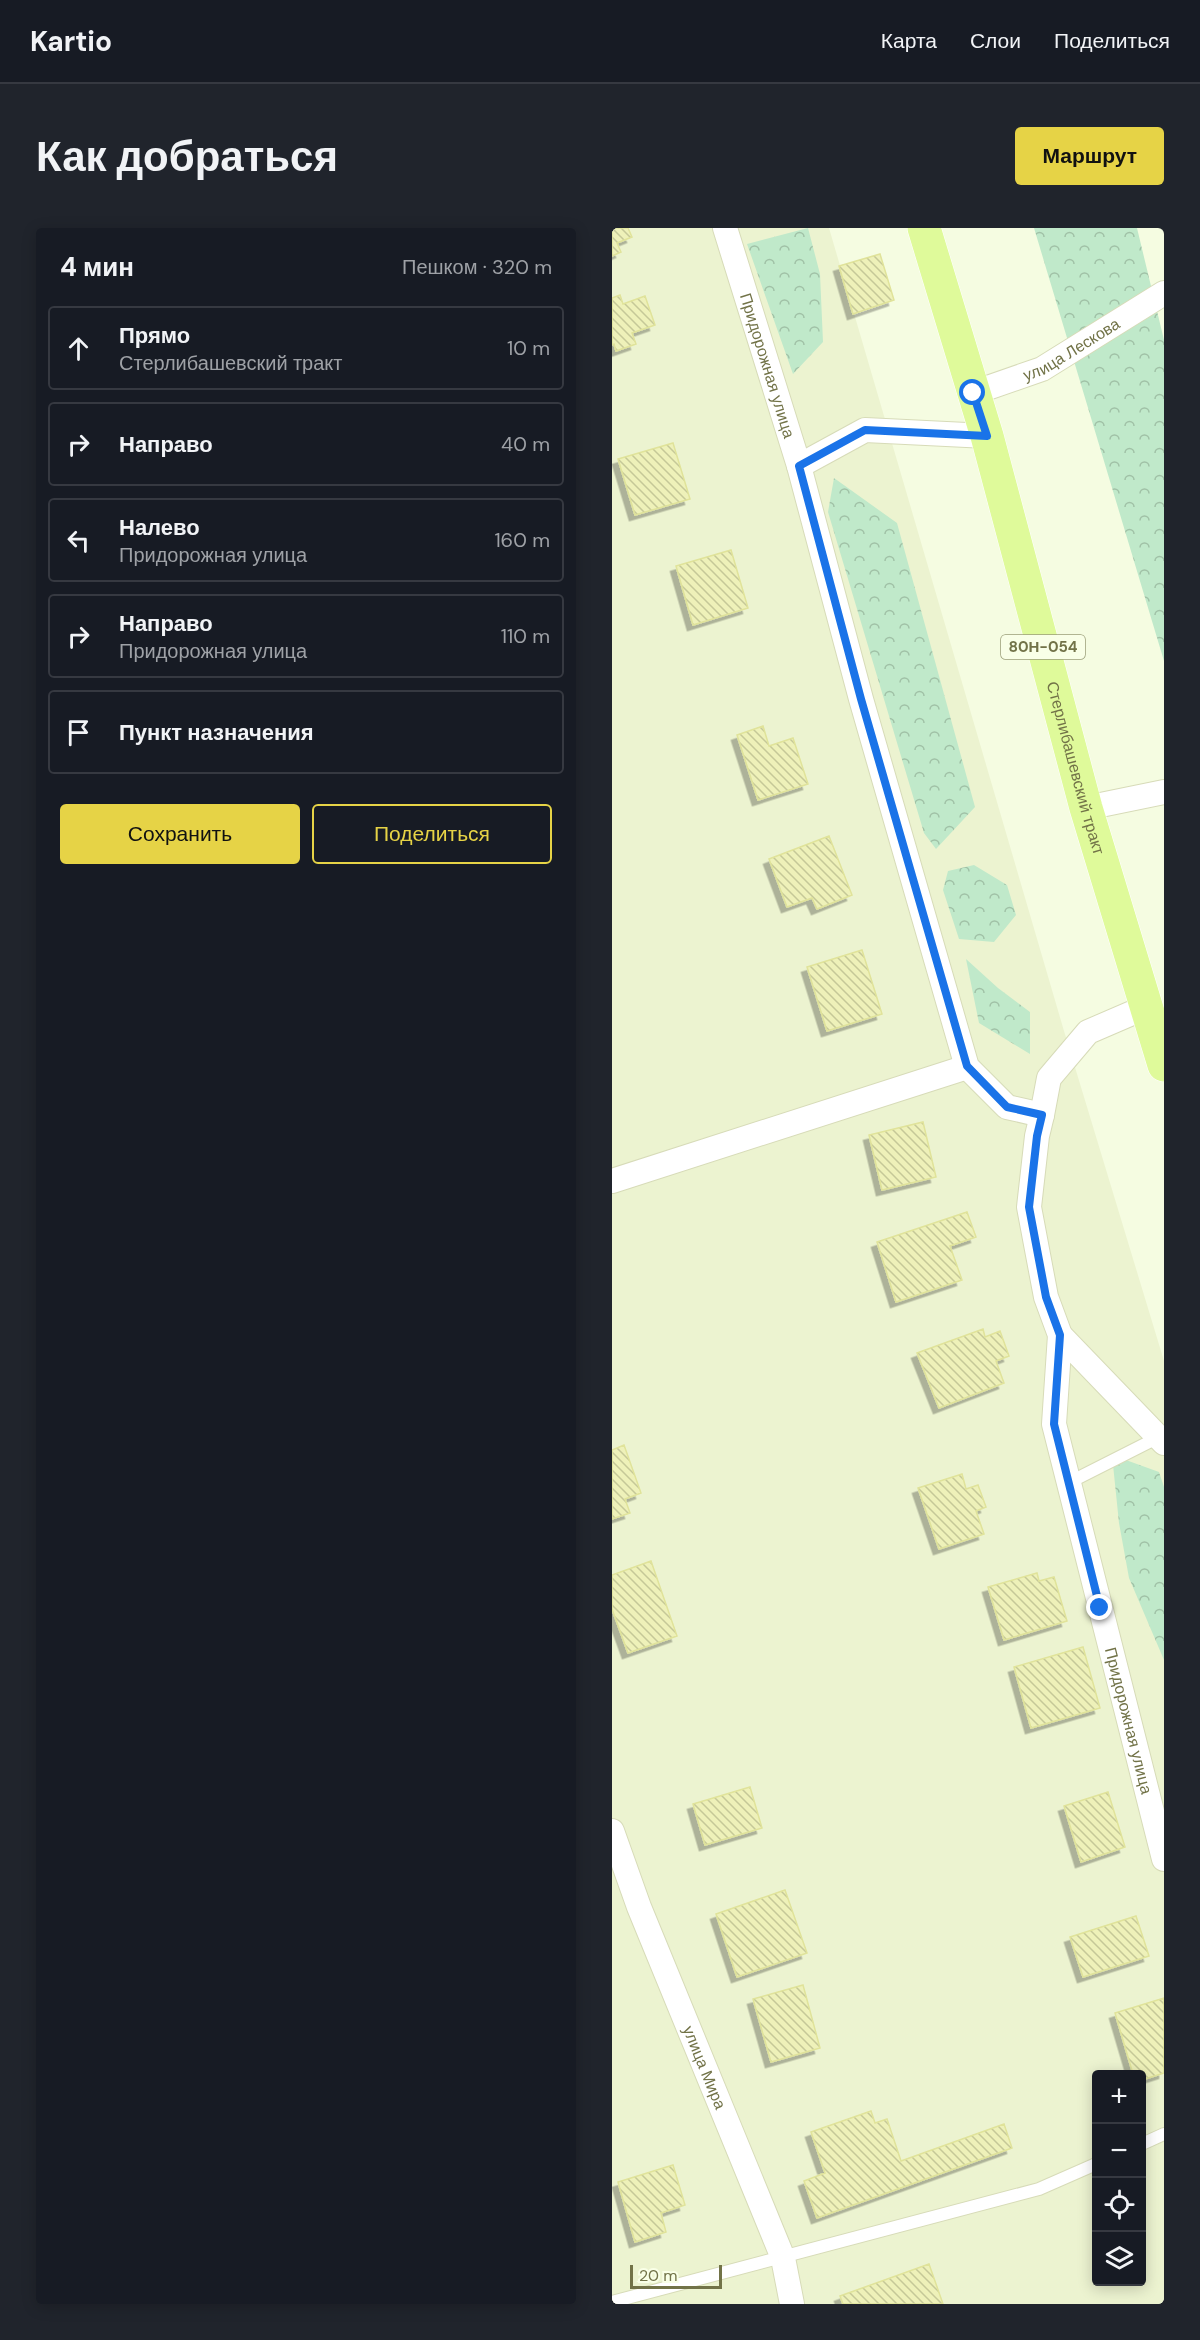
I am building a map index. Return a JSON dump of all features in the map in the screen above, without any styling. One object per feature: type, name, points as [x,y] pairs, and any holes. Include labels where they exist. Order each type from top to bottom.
[{"type":"main road","name":"Стерлибашевский тракт","points":[[924,228],[987,436],[1086,808],[1164,1065]]},
{"type":"street","name":"Придорожная улица","points":[[725,228],[799,466],[861,699],[967,1066],[1007,1107],[1042,1115],[1037,1136],[1029,1207],[1046,1297],[1060,1335],[1054,1424],[1164,1859]]},
{"type":"street","name":"улица Лескова","points":[[973,393],[1042,369],[1164,293]]},
{"type":"street","points":[[799,466],[865,430],[987,436]]},
{"type":"street","points":[[1086,808],[1164,792]]},
{"type":"street","points":[[1042,1115],[1049,1078],[1088,1032],[1146,1007]]},
{"type":"street","points":[[612,1181],[967,1066]]},
{"type":"street","points":[[1060,1335],[1161,1440]]},
{"type":"street","name":"улица Мира","points":[[612,1830],[639,1907],[783,2258],[792,2304]]},
{"type":"lane","points":[[1068,1483],[1161,1440]]},
{"type":"lane","points":[[1146,2142],[1164,2134]]},
{"type":"lane","points":[[612,2302],[1039,2189],[1092,2166]]},
{"type":"shaded area","points":[[612,228],[829,228],[1064,1031],[1164,1361],[1164,2304],[612,2304]]},
{"type":"green space","points":[[808,228],[820,274],[823,342],[793,374],[747,244]]},
{"type":"green space","points":[[1034,228],[1137,228],[1164,340],[1164,661]]},
{"type":"green space","points":[[834,478],[897,523],[975,807],[936,849],[924,833],[828,512]]},
{"type":"green space","points":[[974,865],[1007,885],[1016,915],[994,942],[959,939],[943,890],[948,871]]},
{"type":"green space","points":[[966,959],[998,988],[1030,1012],[1030,1054],[979,1023]]},
{"type":"green space","points":[[1112,1455],[1159,1472],[1164,1487],[1164,1660],[1129,1578],[1119,1523]]},
{"type":"building","points":[[612,228],[628,228],[632,237],[617,243],[621,252],[612,256]]},
{"type":"building","points":[[880,254],[894,300],[853,314],[839,266]]},
{"type":"building","points":[[620,295],[623,304],[645,296],[655,325],[632,333],[636,344],[616,351],[614,344],[612,345],[612,298]]},
{"type":"building","points":[[673,443],[690,499],[635,515],[618,459]]},
{"type":"building","points":[[731,550],[748,608],[693,625],[676,566]]},
{"type":"building","points":[[763,726],[769,746],[793,738],[808,784],[758,800],[737,735]]},
{"type":"building","points":[[829,836],[852,895],[817,909],[812,898],[787,907],[769,859]]},
{"type":"building","points":[[862,950],[882,1014],[827,1031],[807,967]]},
{"type":"building","points":[[923,1122],[936,1177],[882,1190],[869,1135]]},
{"type":"building","points":[[967,1212],[976,1237],[950,1246],[962,1280],[896,1302],[877,1242]]},
{"type":"building","points":[[983,1329],[985,1337],[1000,1331],[1009,1356],[996,1361],[1004,1383],[939,1408],[917,1353]]},
{"type":"building","points":[[624,1445],[641,1493],[625,1499],[630,1513],[612,1519],[612,1450]]},
{"type":"building","points":[[962,1474],[966,1489],[978,1485],[986,1507],[976,1511],[984,1534],[939,1549],[918,1488]]},
{"type":"building","points":[[651,1561],[677,1636],[628,1653],[612,1609],[612,1575]]},
{"type":"building","points":[[1037,1573],[1039,1581],[1054,1577],[1067,1621],[1004,1640],[988,1587]]},
{"type":"building","points":[[1083,1647],[1100,1708],[1031,1728],[1014,1667]]},
{"type":"building","points":[[750,1787],[762,1828],[705,1845],[693,1804]]},
{"type":"building","points":[[1108,1792],[1125,1847],[1081,1862],[1064,1806]]},
{"type":"building","points":[[785,1890],[807,1953],[737,1977],[716,1914]]},
{"type":"building","points":[[1136,1916],[1149,1956],[1083,1977],[1070,1937]]},
{"type":"building","points":[[803,1985],[820,2048],[771,2062],[753,1999]]},
{"type":"building","points":[[1164,1998],[1164,2073],[1146,2079],[1146,2070],[1132,2070],[1115,2013]]},
{"type":"building","points":[[871,2111],[875,2123],[887,2119],[901,2161],[1004,2124],[1012,2148],[817,2218],[804,2181],[825,2173],[811,2132]]},
{"type":"building","points":[[673,2165],[685,2205],[661,2213],[666,2232],[635,2242],[618,2182]]},
{"type":"building","points":[[929,2264],[943,2304],[843,2304],[840,2296]]},
{"type":"route","points":[[973,393],[987,436],[865,430],[799,466],[861,699],[967,1066],[1007,1107],[1042,1115],[1037,1136],[1029,1207],[1046,1297],[1060,1335],[1054,1424],[1100,1608]]}]
